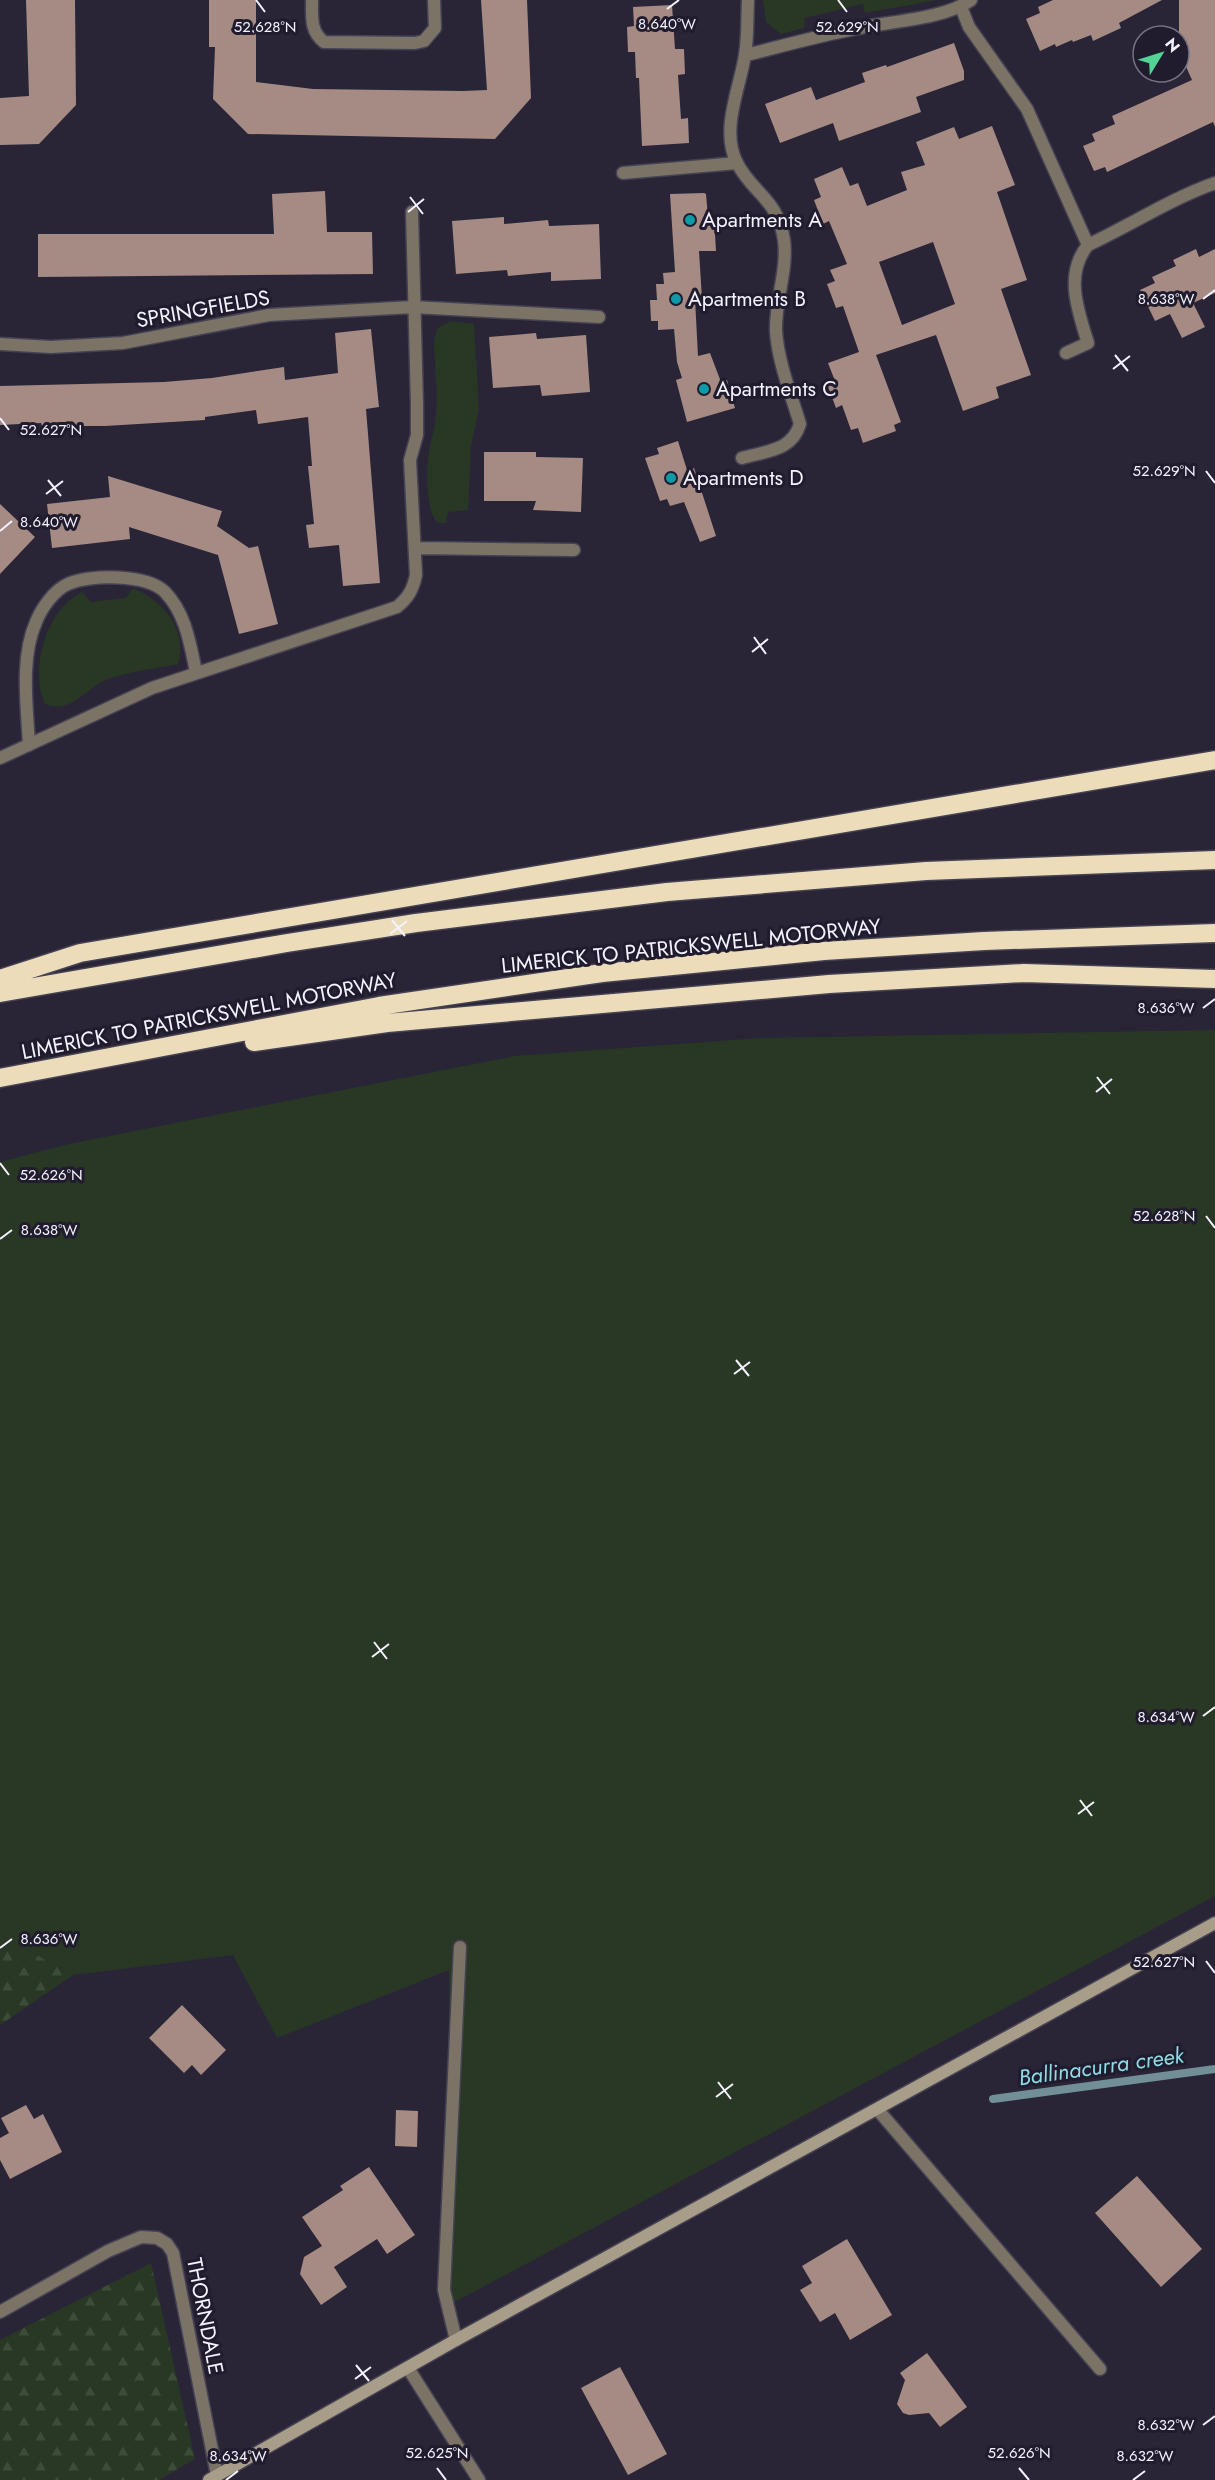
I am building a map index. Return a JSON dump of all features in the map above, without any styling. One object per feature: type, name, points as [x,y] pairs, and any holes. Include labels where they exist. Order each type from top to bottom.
[{"type":"highway","points":[[0,979],[80,953],[1215,760]]},
{"type":"highway","points":[[0,993],[416,923],[667,892],[926,871],[1215,860]]},
{"type":"highway","name":"LIMERICK TO PATRICKSWELL MOTORWAY","points":[[0,1078],[379,1006],[602,973],[835,951],[984,941],[1215,933]]},
{"type":"highway","points":[[0,1078],[387,1023],[818,985],[1024,973],[1215,980]]},
{"type":"street","points":[[312,0],[312,26],[316,35],[324,42],[341,43],[424,41],[435,28],[434,0]]},
{"type":"street","points":[[742,458],[790,444],[800,424],[780,356],[776,331],[783,266],[784,244],[781,222],[771,203],[737,163],[732,145],[731,124],[737,86],[746,55],[748,0]]},
{"type":"street","points":[[746,55],[966,3],[969,27],[1023,101],[1088,245]]},
{"type":"street","points":[[623,173],[737,163]]},
{"type":"street","points":[[1066,353],[1088,343],[1074,291],[1075,273],[1081,254],[1088,245],[1162,206],[1215,183]]},
{"type":"street","points":[[0,758],[126,700],[196,672],[397,607],[406,599],[413,589],[417,575],[410,460],[417,435],[412,212]]},
{"type":"street","name":"SPRINGFIELDS","points":[[0,344],[51,347],[123,343],[272,315],[413,307],[599,317]]},
{"type":"street","points":[[416,548],[574,550]]},
{"type":"street","points":[[29,745],[28,642],[36,620],[57,591],[68,584],[106,578],[143,580],[155,585],[165,593],[181,616],[196,672]]},
{"type":"street","points":[[213,2478],[456,2340],[1215,1923]]},
{"type":"street","points":[[456,2340],[444,2290],[460,1947]]},
{"type":"street","points":[[878,2110],[1100,2369]]},
{"type":"street","name":"THORNDALE","points":[[0,2312],[108,2251],[141,2237],[157,2238],[166,2244],[173,2253],[213,2478]]},
{"type":"street","points":[[408,2368],[479,2480]]},
{"type":"green space","points":[[763,0],[937,0],[865,13],[863,4],[805,18],[804,28],[781,34],[766,22]]},
{"type":"green space","points":[[450,321],[474,324],[479,409],[471,446],[468,510],[448,512],[446,523],[438,523],[431,509],[427,475],[436,405],[434,340],[438,328]]},
{"type":"green space","points":[[133,588],[154,600],[176,628],[180,651],[178,664],[114,677],[98,684],[70,704],[54,706],[45,704],[39,674],[40,658],[50,626],[59,612],[82,592],[91,602],[126,598]]},
{"type":"green space","points":[[1215,1030],[1215,1896],[451,2304],[449,1970],[277,2038],[233,1955],[73,1975],[0,1935],[0,1162],[69,1144],[515,1056],[761,1038]]},
{"type":"green space","points":[[0,1935],[73,1975],[0,2025]]},
{"type":"green space","points":[[151,2263],[195,2459],[159,2480],[0,2480],[0,2340]]},
{"type":"building","points":[[26,0],[75,0],[76,105],[39,144],[0,145],[0,98],[29,96]]},
{"type":"building","points":[[209,0],[256,0],[256,82],[313,89],[463,91],[487,90],[481,0],[527,0],[531,98],[495,139],[248,134],[213,99],[215,47],[209,47]]},
{"type":"building","points":[[1053,0],[1162,0],[1119,23],[1121,28],[1093,41],[1091,35],[1056,47],[1055,44],[1040,51],[1026,19],[1040,13],[1038,7]]},
{"type":"building","points":[[1179,0],[1215,0],[1215,127],[1213,122],[1107,172],[1105,167],[1094,171],[1083,146],[1095,141],[1092,134],[1115,124],[1112,116],[1183,84],[1191,84],[1191,24],[1179,24]]},
{"type":"building","points":[[672,5],[675,49],[684,49],[685,74],[678,75],[681,119],[688,118],[689,143],[642,146],[639,78],[636,78],[635,52],[628,52],[627,27],[634,26],[633,7]]},
{"type":"building","points":[[954,43],[964,71],[964,80],[916,97],[921,112],[839,141],[833,123],[780,143],[765,104],[811,87],[816,100],[865,82],[862,73],[886,65],[887,67]]},
{"type":"building","points":[[992,126],[1015,185],[997,192],[1027,280],[1001,289],[1031,375],[996,387],[999,398],[963,411],[936,335],[876,355],[901,422],[894,425],[896,431],[863,443],[858,428],[851,430],[842,405],[836,408],[827,384],[835,381],[828,363],[859,352],[843,306],[836,308],[827,284],[835,281],[830,270],[847,264],[829,221],[823,224],[814,200],[821,197],[814,179],[842,167],[850,186],[858,183],[867,206],[907,190],[901,172],[925,165],[916,142],[954,127],[959,139]],"holes":[[[933,242],[955,304],[902,325],[879,262]]]},
{"type":"building","points":[[325,191],[327,232],[372,232],[373,274],[38,277],[38,234],[274,234],[272,194]]},
{"type":"building","points":[[670,194],[706,194],[708,217],[714,217],[716,251],[699,251],[702,299],[695,299],[698,356],[710,353],[721,382],[727,380],[735,408],[687,422],[676,380],[682,378],[677,362],[674,329],[658,330],[658,321],[651,321],[650,300],[657,300],[656,284],[664,284],[663,273],[675,272]]},
{"type":"building","points":[[504,217],[504,224],[548,220],[549,226],[599,224],[601,279],[551,281],[551,272],[508,276],[507,270],[456,274],[452,221]]},
{"type":"building","points":[[1196,249],[1199,257],[1215,249],[1215,293],[1193,303],[1205,327],[1182,338],[1170,314],[1155,321],[1140,290],[1155,283],[1152,277],[1176,266],[1173,260]]},
{"type":"building","points":[[371,329],[379,407],[366,409],[380,583],[343,586],[339,545],[309,548],[306,525],[314,524],[308,466],[312,466],[308,417],[258,424],[256,410],[205,417],[205,420],[105,426],[42,426],[41,423],[0,425],[0,386],[164,382],[212,378],[284,367],[285,380],[338,373],[335,333]]},
{"type":"building","points":[[536,333],[537,339],[586,335],[590,392],[542,396],[540,385],[493,388],[489,337]]},
{"type":"building","name":"Apartments D","points":[[678,441],[687,470],[694,468],[716,536],[700,542],[684,502],[670,506],[667,499],[660,501],[645,458],[659,454],[657,448]]},
{"type":"building","points":[[484,452],[536,452],[536,457],[583,458],[581,512],[533,510],[536,501],[484,501]]},
{"type":"building","points":[[108,476],[222,511],[217,526],[249,548],[258,546],[278,624],[239,634],[218,555],[129,527],[130,539],[52,548],[47,504],[110,497]]},
{"type":"building","points":[[0,504],[35,537],[0,574]]},
{"type":"building","points":[[182,2005],[226,2050],[201,2075],[192,2065],[184,2073],[149,2038]]},
{"type":"building","points":[[26,2105],[34,2119],[43,2114],[62,2152],[10,2179],[0,2160],[0,2138],[9,2133],[1,2118]]},
{"type":"building","points":[[396,2110],[418,2111],[417,2147],[395,2146]]},
{"type":"building","points":[[369,2167],[415,2235],[387,2254],[377,2239],[334,2267],[347,2287],[321,2305],[300,2274],[304,2257],[322,2246],[302,2217],[343,2190],[340,2186]]},
{"type":"building","points":[[1137,2176],[1202,2249],[1161,2287],[1095,2213]]},
{"type":"building","points":[[847,2239],[892,2315],[850,2340],[835,2313],[820,2322],[800,2290],[812,2283],[802,2266]]},
{"type":"building","points":[[927,2353],[967,2407],[940,2427],[929,2413],[909,2415],[903,2413],[897,2404],[905,2380],[900,2373]]},
{"type":"building","points":[[620,2367],[667,2454],[628,2475],[581,2388]]},
{"type":"waterway","name":"Ballinacurra creek","points":[[993,2099],[1215,2069]]},
{"type":"place","name":"Apartments A","points":[[690,220]]},
{"type":"place","name":"Apartments B","points":[[676,299]]},
{"type":"place","name":"Apartments C","points":[[704,389]]},
{"type":"place","name":"Apartments D","points":[[671,478]]}]
